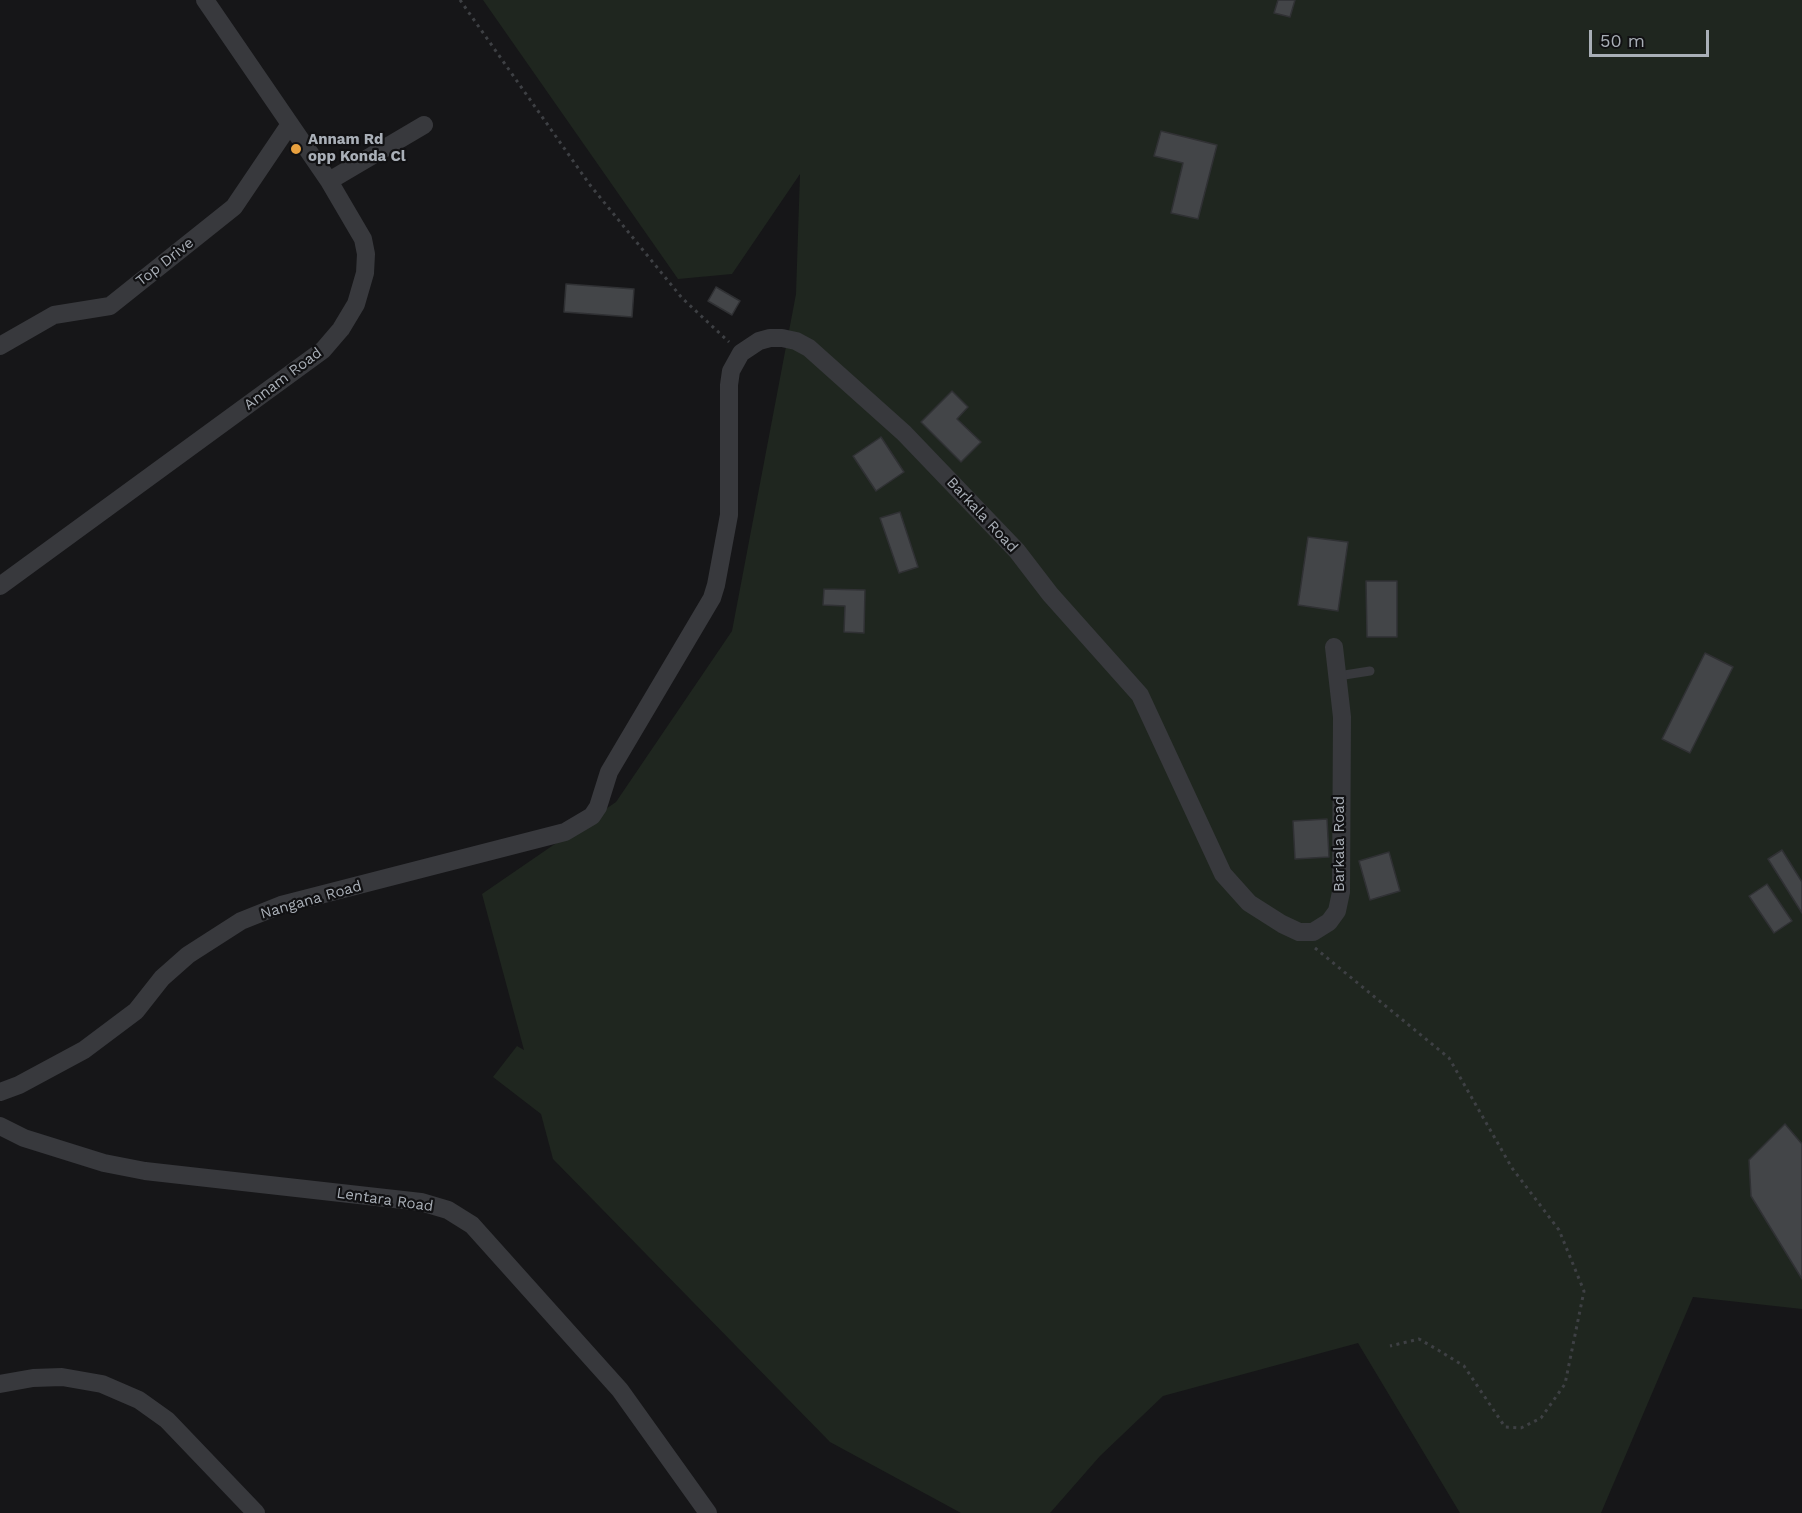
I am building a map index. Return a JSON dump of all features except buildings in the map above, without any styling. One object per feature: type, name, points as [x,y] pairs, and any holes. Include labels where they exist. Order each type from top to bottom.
[{"type":"street","name":"Annam Road","points":[[0,586],[322,350],[341,329],[356,304],[365,273],[366,254],[363,239],[329,181],[205,0]]},
{"type":"street","name":"Top Drive","points":[[0,346],[54,315],[110,306],[234,207],[290,124]]},
{"type":"street","points":[[329,181],[424,125]]},
{"type":"street","name":"Barkala Road","points":[[741,353],[759,340],[770,338],[796,341],[808,348],[904,433],[1017,551],[1050,594],[1140,695],[1218,865],[1235,889],[1249,903],[1299,932],[1313,932],[1320,928],[1335,916],[1340,903],[1342,717],[1334,647]]},
{"type":"street","name":"Nangana Road","points":[[0,1092],[19,1085],[84,1050],[136,1011],[162,978],[188,955],[241,921],[281,905],[565,832],[592,816],[598,807],[609,772],[712,598],[729,515],[729,385],[731,371],[741,353]]},
{"type":"street","name":"Lentara Road","points":[[0,1126],[24,1138],[104,1162],[145,1171],[421,1202],[448,1210],[472,1225],[620,1390],[708,1513]]},
{"type":"street","points":[[0,1384],[33,1378],[62,1377],[102,1384],[139,1400],[167,1420],[256,1513]]},
{"type":"lane","points":[[1338,676],[1370,671]]},
{"type":"path","points":[[460,0],[590,185],[682,298],[741,353]]},
{"type":"path","points":[[1299,932],[1311,945],[1449,1058],[1512,1168],[1559,1230],[1584,1291],[1565,1384],[1541,1418],[1521,1428],[1505,1427],[1464,1366],[1419,1339],[1390,1346]]},
{"type":"shaded area","points":[[483,0],[1802,0],[1802,1309],[1693,1297],[1601,1513],[1460,1513],[1358,1343],[1163,1396],[1100,1456],[1050,1513],[961,1513],[830,1442],[553,1159],[541,1114],[493,1077],[517,1046],[524,1050],[482,894],[616,802],[732,631],[796,294],[800,174],[732,274],[678,279]]},
{"type":"place","name":"Annam Rd opp Konda Cl","points":[[296,149]]}]
